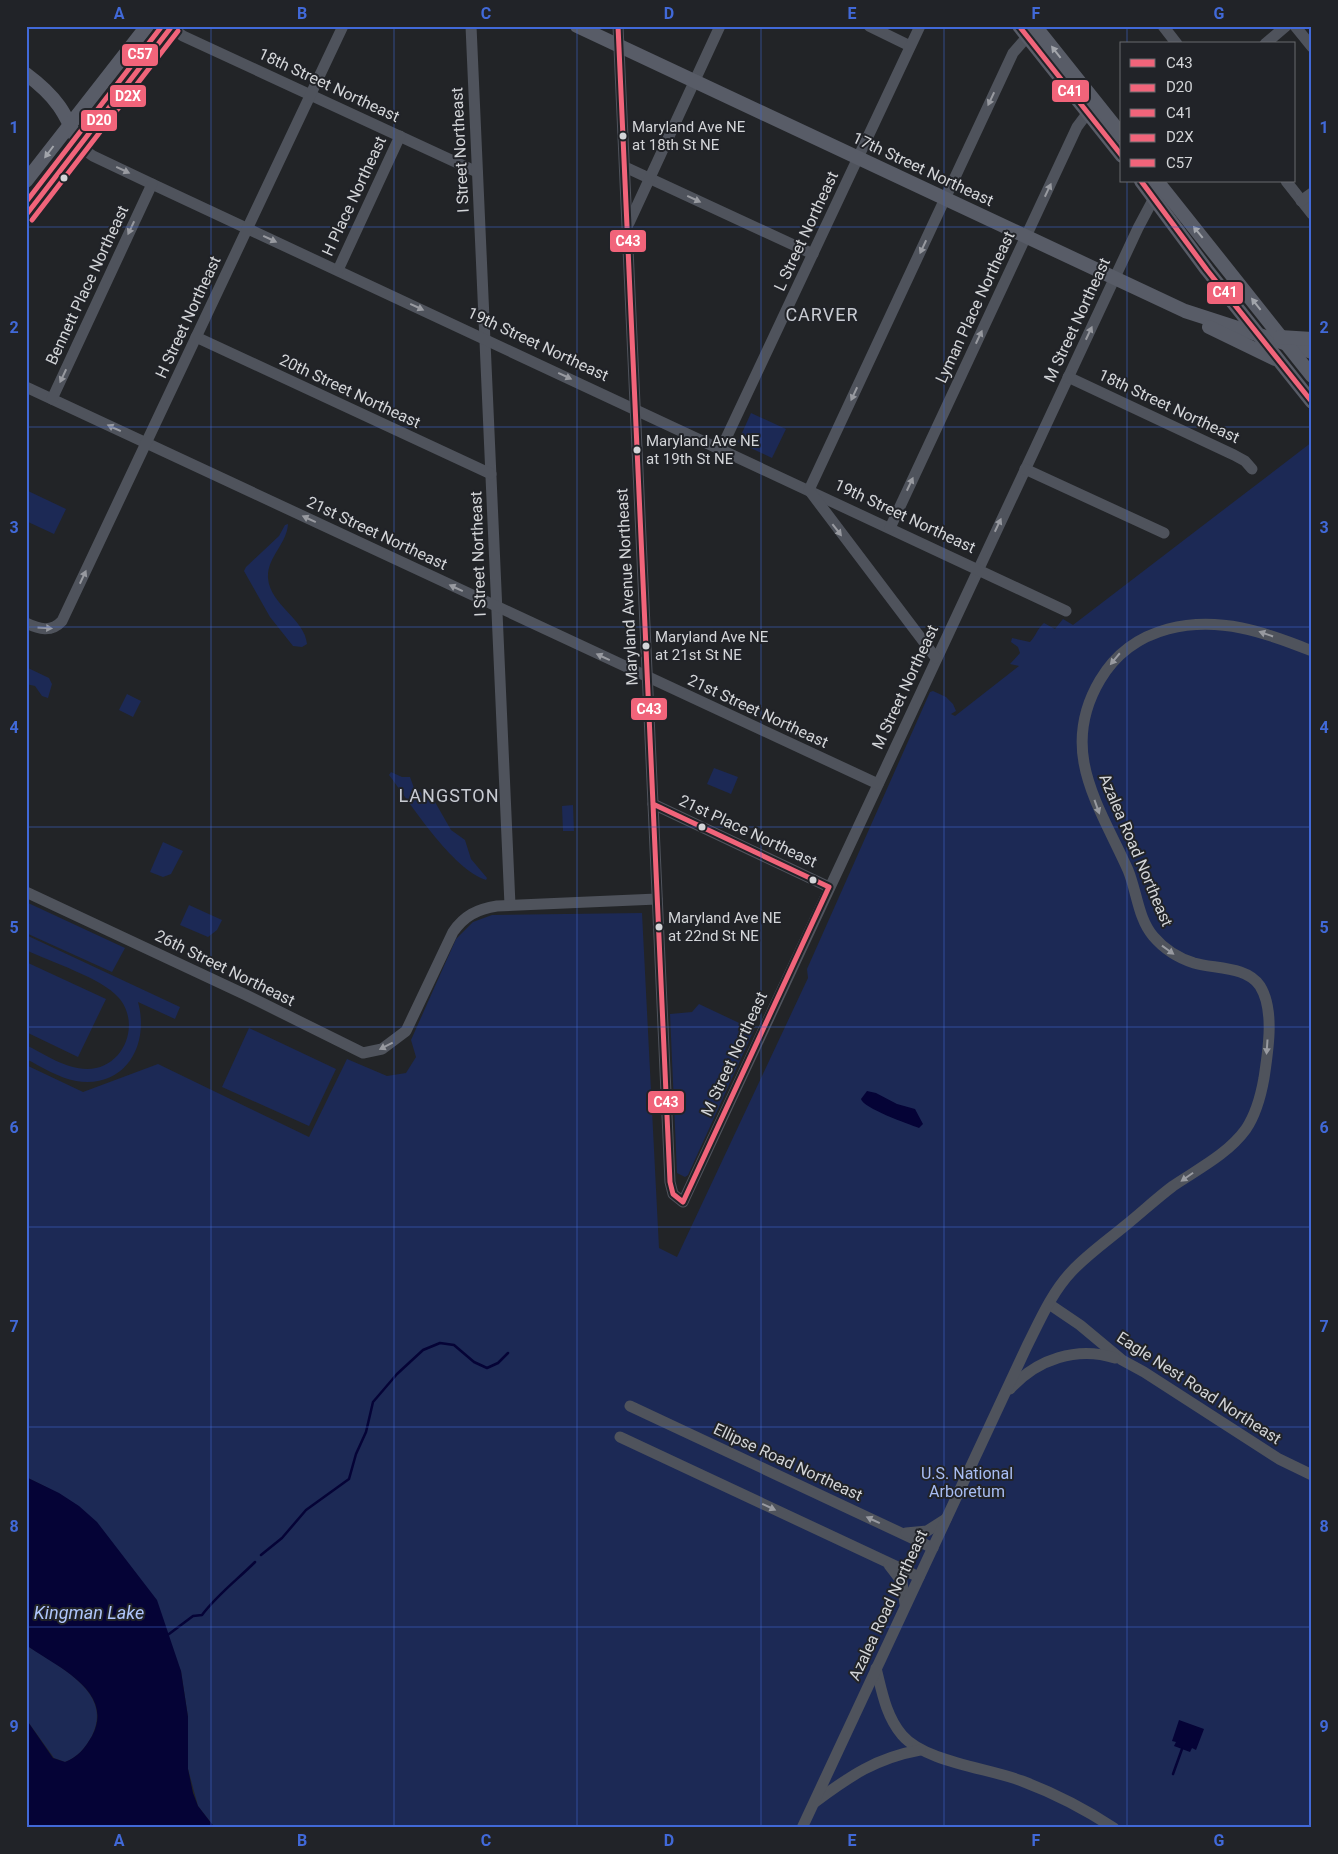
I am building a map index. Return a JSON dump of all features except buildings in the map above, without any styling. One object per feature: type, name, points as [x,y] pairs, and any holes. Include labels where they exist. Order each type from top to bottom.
[{"type":"main road","points":[[26,181],[147,26]]},
{"type":"main road","name":"17th Street Northeast","points":[[577,26],[1195,315],[1285,342]]},
{"type":"main road","points":[[26,215],[171,27]]},
{"type":"main road","points":[[1027,30],[1092,108],[1120,153]]},
{"type":"main road","points":[[26,74],[81,111],[106,111]]},
{"type":"main road","points":[[47,89],[71,124],[80,147]]},
{"type":"main road","points":[[1092,108],[1120,133]]},
{"type":"main road","points":[[1143,182],[1159,190],[1312,376]]},
{"type":"main road","points":[[1159,190],[1257,334],[1311,399]]},
{"type":"main road","points":[[1195,315],[1211,329],[1278,360]]},
{"type":"main road","points":[[1285,342],[1312,339]]},
{"type":"main road","points":[[1285,342],[1312,352]]},
{"type":"street","name":"H Street Northeast","points":[[26,623],[46,629],[53,629],[62,621],[343,26]]},
{"type":"street","name":"I Street Northeast","points":[[471,26],[510,905]]},
{"type":"street","name":"Maryland Avenue Northeast","points":[[618,26],[670,1182],[673,1194],[682,1202]]},
{"type":"street","points":[[628,225],[720,26]]},
{"type":"street","points":[[869,26],[910,46]]},
{"type":"street","name":"L Street Northeast","points":[[721,449],[920,26]]},
{"type":"street","points":[[1163,26],[1175,42]]},
{"type":"street","points":[[1267,42],[1286,26]]},
{"type":"street","points":[[1296,26],[1312,47]]},
{"type":"street","name":"18th Street Northeast","points":[[171,27],[183,36],[477,172]]},
{"type":"street","points":[[936,658],[809,490],[1013,53],[1027,30]]},
{"type":"street","name":"Lyman Place Northeast","points":[[890,528],[1076,128],[1092,108]]},
{"type":"street","name":"H Place Northeast","points":[[338,270],[400,136]]},
{"type":"street","name":"19th Street Northeast","points":[[80,147],[93,156],[152,184],[1066,612]]},
{"type":"street","points":[[625,167],[813,254]]},
{"type":"street","points":[[1287,182],[1312,214]]},
{"type":"street","name":"Bennett Place Northeast","points":[[52,399],[152,184]]},
{"type":"street","name":"M Street Northeast","points":[[682,1202],[1068,377],[1159,190]]},
{"type":"street","points":[[1301,201],[1312,193]]},
{"type":"street","name":"20th Street Northeast","points":[[196,337],[490,474]]},
{"type":"street","name":"18th Street Northeast","points":[[1068,377],[1234,455],[1245,461],[1252,469]]},
{"type":"street","name":"21st Street Northeast","points":[[26,387],[878,784]]},
{"type":"street","points":[[1025,469],[1164,533]]},
{"type":"street","name":"Azalea Road Northeast","points":[[802,1828],[1049,1304],[1066,1278],[1082,1261],[1170,1189],[1221,1153],[1238,1138],[1250,1122],[1259,1102],[1267,1049],[1267,1006],[1263,992],[1257,982],[1243,973],[1194,963],[1179,957],[1161,945],[1146,925],[1129,874],[1101,818],[1085,771],[1082,734],[1092,696],[1104,672],[1124,650],[1144,637],[1172,628],[1205,624],[1228,624],[1256,631],[1312,651]]},
{"type":"street","name":"21st Place Northeast","points":[[653,804],[829,887]]},
{"type":"street","name":"26th Street Northeast","points":[[26,892],[246,995],[363,1053],[382,1049],[406,1031],[448,941],[458,924],[480,910],[510,905]]},
{"type":"street","points":[[510,905],[657,899]]},
{"type":"street","name":"Eagle Nest Road Northeast","points":[[1049,1304],[1080,1325],[1122,1360],[1144,1372],[1279,1459],[1312,1475]]},
{"type":"street","name":"Azalea Road Northeast","points":[[1004,1396],[1026,1374],[1054,1358],[1090,1353],[1122,1360]]},
{"type":"street","name":"Ellipse Road Northeast","points":[[630,1406],[933,1548]]},
{"type":"street","points":[[620,1437],[919,1577]]},
{"type":"street","points":[[899,1532],[918,1533],[927,1531],[947,1518]]},
{"type":"street","points":[[884,1560],[892,1566],[902,1582],[905,1590],[905,1608]]},
{"type":"street","points":[[876,1668],[884,1701],[892,1722],[903,1737],[920,1750],[1034,1786],[1069,1802],[1114,1828]]},
{"type":"street","points":[[814,1803],[851,1776],[876,1762],[896,1754],[920,1750]]},
{"type":"green space","points":[[751,413],[786,429],[772,458],[738,442]]},
{"type":"green space","name":"U.S. National Arboretum","points":[[1312,442],[1312,1828],[215,1828],[198,1806],[188,1769],[188,1717],[181,1671],[108,1538],[100,1527],[72,1502],[26,1477],[26,1065],[83,1092],[158,1064],[309,1137],[347,1059],[387,1076],[406,1073],[416,1057],[411,1040],[456,939],[473,922],[492,915],[642,913],[659,1248],[677,1257],[808,978],[807,969],[930,692],[933,691],[946,697],[953,704],[956,711],[951,714],[955,716],[1019,666],[1010,664],[1020,653],[1018,647],[1011,642],[1012,638],[1030,642],[1044,623],[1055,629],[1063,619],[1073,625]]},
{"type":"green space","points":[[26,490],[66,509],[54,534],[26,521]]},
{"type":"green space","points":[[288,524],[287,531],[271,564],[268,578],[270,588],[275,596],[305,635],[307,644],[302,647],[293,646],[270,617],[244,571],[279,536],[285,525]]},
{"type":"green space","points":[[26,667],[49,678],[52,684],[48,698],[42,696],[35,686],[26,684]]},
{"type":"green space","points":[[127,694],[141,701],[133,717],[119,710]]},
{"type":"green space","points":[[714,768],[738,777],[731,794],[707,784]]},
{"type":"green space","points":[[391,772],[402,777],[410,777],[414,788],[435,802],[451,830],[465,840],[471,859],[487,878],[486,880],[473,874],[446,850],[389,775]]},
{"type":"green space","points":[[573,805],[574,831],[563,831],[562,806]]},
{"type":"green space","points":[[163,842],[183,851],[171,874],[163,877],[150,872]]},
{"type":"green space","points":[[26,902],[125,948],[112,972],[26,933]]},
{"type":"green space","points":[[189,905],[222,920],[217,930],[208,937],[180,925]]},
{"type":"green space","points":[[26,935],[180,1007],[175,1019],[138,1002],[141,1018],[137,1048],[130,1061],[120,1071],[108,1078],[93,1082],[70,1080],[26,1059],[26,1045],[71,1067],[87,1069],[100,1067],[111,1061],[125,1043],[128,1019],[125,1008],[111,990],[88,977],[26,950]]},
{"type":"green space","points":[[26,962],[106,999],[78,1057],[26,1032]]},
{"type":"green space","points":[[699,1004],[754,1030],[688,1175],[685,1177],[677,1173],[670,1014],[692,1012]]},
{"type":"green space","points":[[249,1028],[336,1069],[309,1126],[222,1087]]},
{"type":"green space","points":[[26,1645],[78,1681],[89,1693],[95,1706],[97,1720],[92,1736],[81,1752],[65,1762],[54,1758],[26,1719]]},
{"type":"water","points":[[867,1091],[876,1093],[897,1104],[915,1109],[923,1124],[919,1128],[869,1107],[861,1099]]},
{"type":"water","name":"Kingman Lake","points":[[26,1477],[59,1493],[79,1506],[97,1522],[157,1600],[181,1671],[188,1717],[188,1769],[193,1793],[198,1806],[215,1828],[26,1828],[26,1719],[53,1758],[65,1762],[74,1758],[84,1748],[92,1736],[97,1720],[96,1706],[89,1693],[79,1681],[26,1645]]},
{"type":"water","points":[[1179,1720],[1204,1729],[1196,1750],[1192,1748],[1190,1752],[1174,1746],[1176,1742],[1172,1741]]},
{"type":"waterway","points":[[261,1555],[282,1538],[306,1510],[349,1479],[356,1454],[366,1432],[373,1402],[397,1374],[423,1350],[440,1343],[454,1345],[474,1362],[487,1368],[498,1363],[508,1353]]},
{"type":"waterway","points":[[169,1634],[193,1616],[202,1615],[255,1562]]},
{"type":"waterway","points":[[1173,1774],[1182,1749]]},
{"type":"transit line","name":"C57","points":[[26,202],[162,26]]},
{"type":"transit line","name":"D20","points":[[26,215],[172,26]]},
{"type":"transit line","name":"C43","points":[[618,26],[670,1182],[673,1194],[683,1202],[829,887],[653,804]]},
{"type":"transit line","name":"C41","points":[[1019,26],[1120,153]]},
{"type":"transit line","name":"D2X","points":[[32,220],[178,31]]},
{"type":"transit line","name":"C41","points":[[1142,182],[1207,270],[1312,402]]},
{"type":"place","name":"Maryland Ave NE at 18th St NE","points":[[623,136]]},
{"type":"place","name":"Maryland Ave NE at 19th St NE","points":[[637,450]]},
{"type":"place","name":"Maryland Ave NE at 21st St NE","points":[[646,646]]},
{"type":"place","name":"Maryland Ave NE at 22nd St NE","points":[[659,927]]},
{"type":"district","name":"CARVER","points":[[822,314]]},
{"type":"district","name":"LANGSTON","points":[[449,795]]}]
